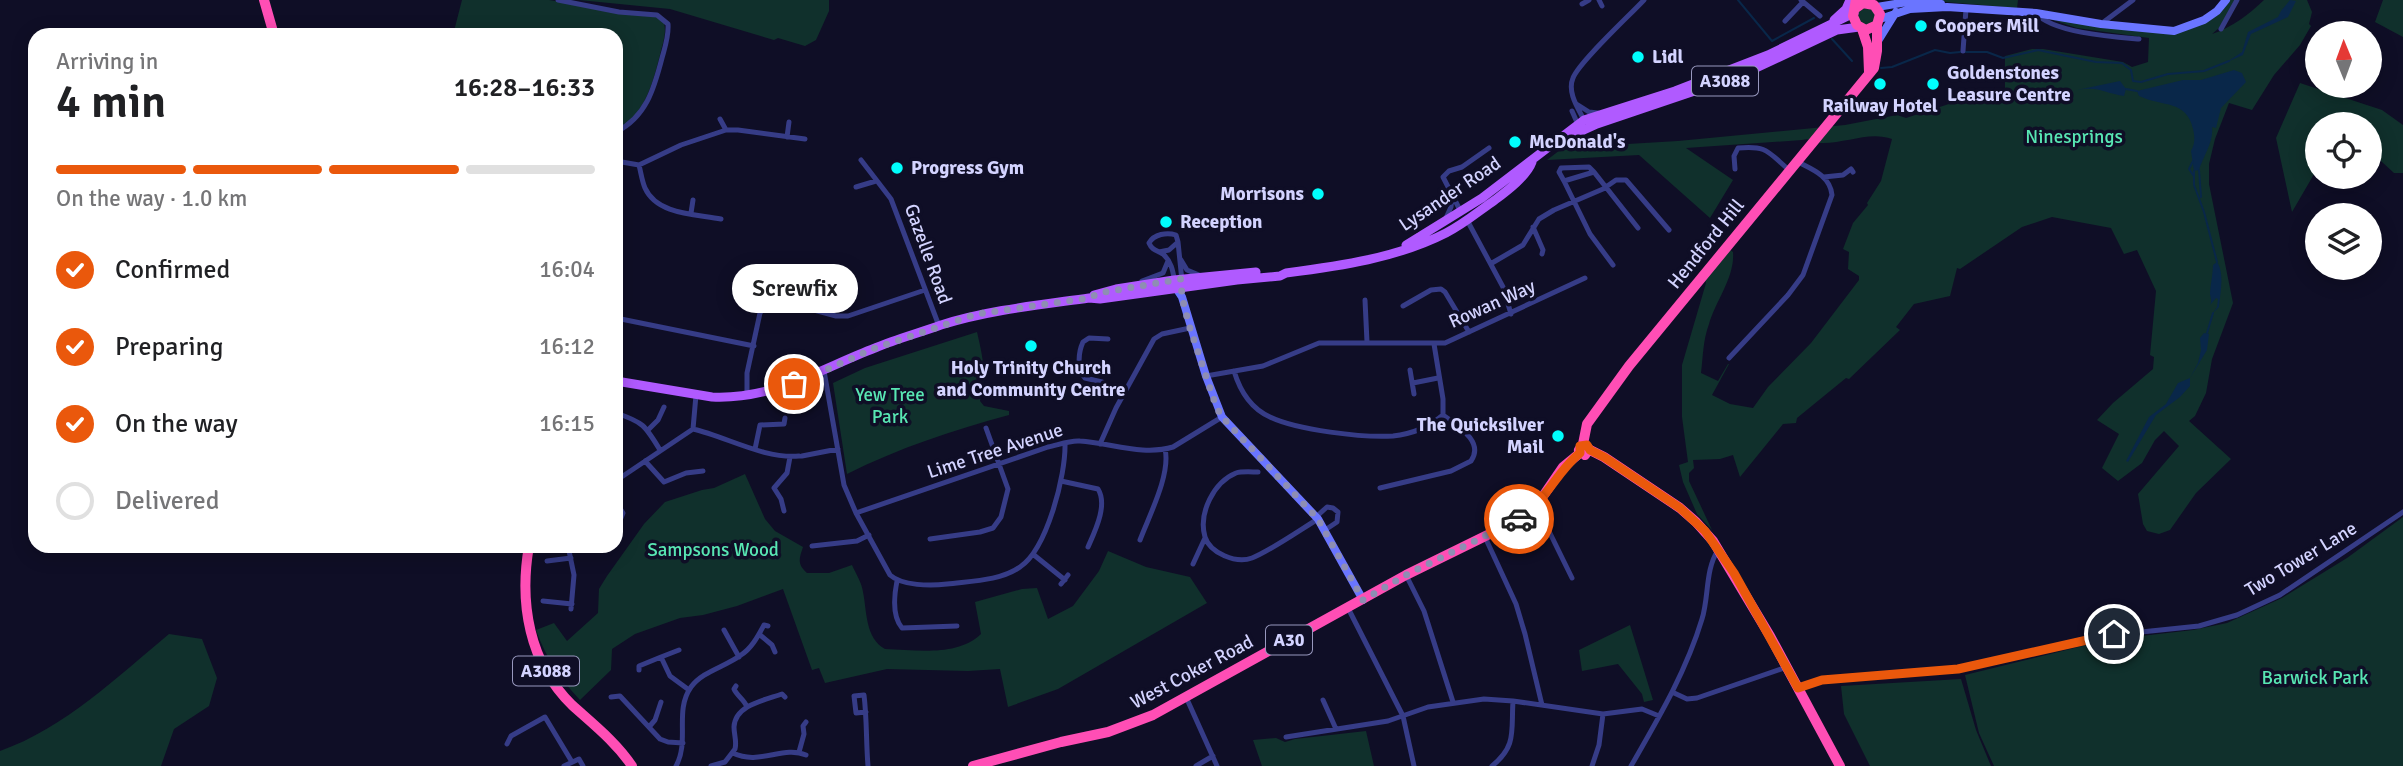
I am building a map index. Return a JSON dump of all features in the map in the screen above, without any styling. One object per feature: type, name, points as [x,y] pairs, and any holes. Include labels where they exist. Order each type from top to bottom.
[{"type":"highway","points":[[264,0],[272,28]]},
{"type":"highway","points":[[1861,28],[1870,29],[1879,22],[1874,4],[1867,2],[1854,5],[1854,19],[1861,28],[1868,47],[1869,72]]},
{"type":"highway","name":"Hendford Hill","points":[[1584,449],[1587,424],[1599,405],[1874,66],[1879,22]]},
{"type":"highway","points":[[1584,449],[1604,457],[1680,508],[1696,522],[1718,549],[1787,667],[1840,766]]},
{"type":"highway","name":"West Coker Road","points":[[973,766],[986,765],[1061,741],[1132,724],[1186,697],[1406,575],[1514,522],[1534,508],[1546,495],[1563,467],[1584,449]]},
{"type":"highway","name":"A3088","points":[[528,553],[524,596],[528,624],[539,657],[560,692],[618,747],[632,766]]},
{"type":"main road","name":"A3088","points":[[1579,129],[1607,113],[1675,91],[1768,55],[1831,24],[1854,5]]},
{"type":"main road","name":"A3088","points":[[1579,129],[1739,76],[1837,30],[1861,28]]},
{"type":"main road","name":"Lysander Road","points":[[1385,255],[1504,193],[1532,162],[1579,129]]},
{"type":"main road","name":"Lysander Road","points":[[623,382],[696,395],[726,398],[747,396],[786,387],[875,348],[977,314],[1179,286],[1204,276],[1286,273],[1334,267],[1414,247],[1447,232],[1464,216]]},
{"type":"main road","name":"Lysander Road","points":[[1089,298],[1116,289],[1179,286],[1280,276],[1286,273]]},
{"type":"street","points":[[558,0],[619,12],[657,15],[668,24],[656,83],[644,108],[635,120],[623,128]]},
{"type":"street","points":[[1582,4],[1589,0]]},
{"type":"street","points":[[1579,129],[1572,79],[1644,0]]},
{"type":"street","points":[[2101,24],[2133,0]]},
{"type":"street","points":[[1874,4],[1926,2],[1947,7],[2036,13],[2101,24],[2179,30],[2210,17],[2226,0]]},
{"type":"street","points":[[2221,29],[2237,0]]},
{"type":"street","points":[[1779,16],[1786,22],[1802,1],[1819,16]]},
{"type":"street","points":[[1879,22],[1896,12],[1926,2]]},
{"type":"street","points":[[1963,51],[1966,9]]},
{"type":"street","points":[[1878,41],[1896,12]]},
{"type":"street","points":[[2036,13],[2040,18],[2092,35],[2139,39]]},
{"type":"street","points":[[1575,103],[1572,111],[1579,129]]},
{"type":"street","points":[[1575,103],[1589,112],[1607,113]]},
{"type":"street","points":[[720,119],[726,130]]},
{"type":"street","points":[[787,137],[789,122]]},
{"type":"street","points":[[623,163],[639,166],[681,145],[726,130],[805,139]]},
{"type":"street","points":[[1735,169],[1734,156],[1738,148],[1757,146],[1792,165],[1824,177],[1843,175],[1851,169],[1853,172]]},
{"type":"street","points":[[1489,148],[1443,177],[1492,263],[1511,314]]},
{"type":"street","name":"Gazelle Road","points":[[860,160],[891,199],[939,326]]},
{"type":"street","points":[[639,166],[645,189],[655,201],[669,209],[721,219]]},
{"type":"street","points":[[1613,265],[1590,234],[1559,172],[1561,168],[1589,167],[1638,228]]},
{"type":"street","points":[[1564,181],[1594,172]]},
{"type":"street","points":[[1729,358],[1788,295],[1803,275],[1832,195],[1824,177]]},
{"type":"street","points":[[1492,263],[1523,245],[1539,219],[1607,187],[1616,180],[1626,180],[1669,230]]},
{"type":"street","points":[[856,187],[876,181]]},
{"type":"street","points":[[1440,225],[1448,216],[1452,195]]},
{"type":"street","points":[[691,213],[693,200]]},
{"type":"street","points":[[1533,227],[1543,250],[1542,254]]},
{"type":"street","points":[[1179,286],[1178,242],[1174,234],[1155,236],[1149,244],[1168,260],[1173,269],[1190,328],[1222,417],[1317,518],[1363,600]]},
{"type":"street","points":[[1158,252],[1175,247],[1178,242]]},
{"type":"street","points":[[1180,257],[1187,271],[1204,276]]},
{"type":"street","points":[[1116,289],[1159,276],[1167,268],[1168,260]]},
{"type":"street","name":"Rowan Way","points":[[1206,376],[1263,366],[1319,343],[1445,342],[1585,278]]},
{"type":"street","points":[[1403,306],[1431,290],[1441,289],[1469,332]]},
{"type":"street","points":[[747,396],[747,373],[760,313],[765,305],[780,301],[836,316],[848,316],[925,290]]},
{"type":"street","points":[[1364,300],[1367,342]]},
{"type":"street","points":[[623,319],[754,346]]},
{"type":"street","points":[[1100,444],[1154,338],[1190,328]]},
{"type":"street","points":[[1104,341],[1089,338],[1083,342],[1079,359],[1081,375],[1124,394]]},
{"type":"street","points":[[1380,488],[1451,471],[1471,461],[1475,450],[1472,441],[1443,415],[1434,344]]},
{"type":"street","points":[[1410,370],[1414,394]]},
{"type":"street","points":[[824,371],[844,485],[890,575],[897,581],[938,585],[999,576],[1019,568],[1034,555],[1047,526],[1066,456],[1065,443]]},
{"type":"street","points":[[1234,371],[1240,390],[1252,404],[1269,417],[1296,425],[1335,433],[1393,436],[1418,431],[1443,415]]},
{"type":"street","points":[[1413,383],[1438,378]]},
{"type":"street","points":[[693,429],[696,395]]},
{"type":"street","points":[[648,430],[664,416],[664,407]]},
{"type":"street","points":[[623,416],[638,421],[648,430],[660,450]]},
{"type":"street","name":"Lime Tree Avenue","points":[[856,513],[1065,443],[1076,441],[1142,450],[1165,449],[1222,417]]},
{"type":"street","points":[[755,449],[760,425],[785,424]]},
{"type":"street","points":[[930,539],[993,528],[1001,517],[1008,489],[986,428]]},
{"type":"street","points":[[693,429],[790,457],[838,449]]},
{"type":"street","points":[[623,474],[693,429]]},
{"type":"street","points":[[1140,540],[1164,473],[1167,457],[1165,449]]},
{"type":"street","points":[[784,511],[774,488],[787,473],[790,457]]},
{"type":"street","points":[[645,461],[667,489]]},
{"type":"street","points":[[664,482],[686,473],[704,471]]},
{"type":"street","points":[[1193,564],[1205,538],[1205,513],[1217,487],[1237,472],[1258,472]]},
{"type":"street","points":[[1060,481],[1098,489],[1101,494],[1096,529],[1088,547]]},
{"type":"street","points":[[1205,538],[1217,552],[1233,558],[1252,558],[1317,518],[1327,507],[1333,508],[1338,512],[1337,522],[1325,530]]},
{"type":"street","points":[[1534,508],[1544,521],[1572,578]]},
{"type":"street","name":"Two Tower Lane","points":[[1798,688],[1822,680],[1958,669],[2093,637],[2199,625],[2237,615],[2280,595],[2403,512]]},
{"type":"street","points":[[623,513],[630,515]]},
{"type":"street","points":[[812,545],[857,541],[869,535]]},
{"type":"street","points":[[1485,537],[1516,604],[1542,705]]},
{"type":"street","points":[[1631,766],[1684,669],[1703,617],[1712,559],[1718,549]]},
{"type":"street","points":[[543,601],[572,606],[574,575],[570,553]]},
{"type":"street","points":[[1034,555],[1065,580]]},
{"type":"street","points":[[547,561],[571,558]]},
{"type":"street","points":[[1406,575],[1424,611],[1453,702]]},
{"type":"street","points":[[897,581],[894,598],[897,623],[902,628],[957,625]]},
{"type":"street","points":[[1348,608],[1403,716],[1414,766]]},
{"type":"street","points":[[687,766],[677,764],[683,743],[682,715],[689,690],[700,678],[739,657],[750,647],[764,624]]},
{"type":"street","points":[[724,630],[732,636],[739,657]]},
{"type":"street","points":[[759,634],[774,644],[775,652]]},
{"type":"street","points":[[634,660],[639,668],[678,650]]},
{"type":"street","points":[[662,657],[670,676],[689,690]]},
{"type":"street","points":[[1672,692],[1688,699],[1697,698],[1787,667]]},
{"type":"street","points":[[733,688],[747,707]]},
{"type":"street","points":[[611,697],[621,693],[660,739],[683,743]]},
{"type":"street","points":[[711,766],[725,762],[733,753],[737,745],[736,720],[740,712],[783,693]]},
{"type":"street","points":[[1186,697],[1217,766]]},
{"type":"street","points":[[1286,737],[1388,721],[1428,707],[1484,699],[1603,715],[1642,709],[1659,716]]},
{"type":"street","points":[[1323,700],[1336,729]]},
{"type":"street","points":[[1490,765],[1504,756],[1510,747],[1513,701]]},
{"type":"street","points":[[649,727],[661,702]]},
{"type":"street","points":[[866,712],[868,766]]},
{"type":"street","points":[[1592,766],[1599,745],[1603,715]]},
{"type":"street","points":[[507,744],[511,736],[545,717],[572,762]]},
{"type":"street","points":[[799,752],[804,734],[802,725]]},
{"type":"street","points":[[733,753],[747,759],[799,752],[806,755]]},
{"type":"street","points":[[1196,766],[1213,756]]},
{"type":"street","points":[[564,766],[579,759],[583,766]]},
{"type":"green space","points":[[462,0],[549,0],[658,17],[664,23],[665,31],[646,98],[641,108],[623,126],[623,28],[455,28]]},
{"type":"green space","points":[[579,0],[829,0],[829,11],[816,40],[805,46],[778,38],[774,40],[670,9]]},
{"type":"green space","points":[[1941,0],[2018,0],[2017,8]]},
{"type":"green space","name":"Ninesprings","points":[[2230,0],[2236,0],[2219,28],[2212,34],[2240,20],[2264,0],[2307,0],[2312,12],[2310,21],[2305,21],[2305,36],[2300,45],[2274,75],[2252,110],[2229,103],[2215,139],[2209,164],[2209,184],[2233,303],[2212,359],[2206,393],[2195,416],[2189,421],[2231,459],[2196,493],[2170,530],[2159,534],[2147,531],[2143,524],[2138,494],[2179,446],[2164,431],[2155,440],[2142,463],[2118,481],[2102,468],[2119,434],[2097,420],[2153,369],[2154,357],[2150,355],[2156,291],[2137,250],[2124,254],[2111,228],[2052,217],[2022,227],[1960,269],[1957,268],[1950,296],[1914,304],[1896,327],[1900,330],[1849,379],[1846,378],[1797,418],[1796,423],[1783,424],[1740,477],[1733,455],[1720,459],[1693,460],[1694,468],[1689,473],[1689,481],[1712,530],[1697,514],[1683,482],[1679,465],[1688,462],[1682,417],[1682,365],[1705,279],[1729,249],[1733,252],[1728,279],[1707,330],[1701,373],[1718,381],[1729,364],[1712,395],[1730,404],[1753,408],[1768,387],[1811,343],[1859,280],[1859,276],[1848,269],[1849,252],[1843,249],[1853,223],[1868,205],[1881,181],[1892,139],[1875,136],[1823,143],[1805,139],[1686,148],[1733,180],[1710,218],[1639,155],[1547,160],[1582,139],[1594,146],[1678,141],[1845,125],[1897,115],[1906,118],[1952,103],[2005,92],[2005,56],[2032,49],[2123,62],[2132,67],[2148,62],[2149,38],[2077,28],[2044,17],[2168,33],[2187,30],[2216,13]]},
{"type":"green space","points":[[2383,0],[2403,0],[2403,37],[2382,26],[2382,21],[2375,21]]},
{"type":"green space","points":[[1865,6],[1876,12],[1875,21],[1870,25],[1862,25],[1858,19],[1858,12]]},
{"type":"green space","points":[[2300,83],[2305,85],[2305,98],[2346,98],[2382,110],[2403,125],[2403,173],[2394,173],[2382,162],[2382,112],[2305,112],[2305,189],[2292,212],[2276,138]]},
{"type":"green space","name":"Yew Tree Park","points":[[977,332],[983,366],[980,401],[984,406],[1009,411],[1009,415],[926,440],[847,474],[833,383],[865,368]]},
{"type":"green space","name":"Sampsons Wood","points":[[745,474],[765,519],[775,531],[803,547],[800,561],[807,573],[829,573],[852,565],[862,589],[870,631],[878,644],[885,649],[923,651],[960,646],[981,634],[975,602],[1022,589],[1037,588],[1048,619],[1073,606],[1099,571],[1108,551],[1146,567],[1190,577],[1207,603],[1058,689],[1008,707],[1000,669],[887,669],[825,683],[819,668],[812,670],[783,589],[737,606],[680,618],[635,634],[612,649],[611,670],[580,700],[554,668],[536,630],[554,623],[567,641],[598,613],[599,589],[644,524],[665,502],[714,488]]},
{"type":"green space","name":"Barwick Park","points":[[2403,517],[2403,766],[1994,766],[1979,733],[1965,675],[2107,640],[2193,630],[2227,623],[2282,598],[2347,558]]},
{"type":"green space","points":[[1630,625],[1653,700],[1644,702],[1642,694],[1618,664],[1582,671],[1579,650]]},
{"type":"green space","points":[[169,634],[202,639],[217,678],[209,706],[174,729],[161,766],[0,766],[0,751],[47,729],[68,715]]},
{"type":"green space","points":[[1961,679],[1976,730],[1991,766],[1870,766],[1844,714],[1841,686]]},
{"type":"green space","points":[[1366,731],[1374,766],[1262,766],[1253,740],[1276,738],[1285,742]]},
{"type":"water","points":[[2290,0],[2296,1],[2288,17],[2251,34],[2243,55],[2227,62],[2242,52],[2248,32],[2278,17]]},
{"type":"water","points":[[2234,70],[2242,73],[2246,82],[2221,108],[2216,128],[2212,127],[2210,144],[2199,170],[2194,171],[2191,151],[2194,135],[2190,120],[2180,109],[2139,96],[2137,91],[2183,80],[2201,80]]},
{"type":"water","points":[[2120,81],[2126,89],[2124,96],[2096,89],[2077,90]]},
{"type":"water","points":[[2217,262],[2221,272],[2221,290],[2219,307],[2213,313],[2218,299],[2210,305],[2210,292],[2213,265]]},
{"type":"water","points":[[2204,333],[2209,334],[2207,350],[2190,378],[2198,363],[2200,338]]},
{"type":"water","points":[[2190,378],[2190,386],[2156,415],[2128,462],[2126,461],[2149,417],[2166,404],[2178,383]]},
{"type":"waterway","points":[[1738,0],[1772,41],[1814,18]]},
{"type":"waterway","points":[[1832,39],[1852,61]]},
{"type":"waterway","points":[[1881,68],[1892,67],[1935,50],[1960,52]]},
{"type":"waterway","points":[[1965,52],[1987,52],[2003,58],[2038,50],[2096,62],[2122,63],[2131,70],[2133,81],[2141,82],[2168,74],[2204,71],[2229,61]]},
{"type":"waterway","points":[[2126,89],[2137,91]]},
{"type":"waterway","points":[[2193,161],[2189,169],[2193,175]]},
{"type":"waterway","points":[[2199,170],[2201,197]]},
{"type":"waterway","points":[[2194,171],[2194,185],[2217,262]]},
{"type":"waterway","points":[[2207,333],[2213,313]]},
{"type":"way so far","points":[[794,384],[875,348],[977,314],[1089,298],[1099,293],[1181,279],[1189,325],[1222,417],[1318,519],[1363,600],[1406,575],[1519,519]]},
{"type":"place","name":"Coopers Mill","points":[[1921,26]]},
{"type":"place","name":"Lidl","points":[[1638,57]]},
{"type":"place","name":"Railway Hotel","points":[[1880,84]]},
{"type":"place","name":"Goldenstones Leasure Centre","points":[[1933,84]]},
{"type":"place","name":"McDonald's","points":[[1515,142]]},
{"type":"place","name":"Progress Gym","points":[[897,168]]},
{"type":"place","name":"Morrisons","points":[[1318,194]]},
{"type":"place","name":"Reception","points":[[1166,222]]},
{"type":"place","name":"Holy Trinity Church and Community Centre","points":[[1031,346]]},
{"type":"place","name":"Screwfix","points":[[794,384]]},
{"type":"place","name":"The Quicksilver Mail","points":[[1558,436]]},
{"type":"route","points":[[1519,519],[1546,495],[1563,467],[1580,453],[1580,446],[1587,445],[1590,450],[1680,508],[1705,531],[1734,573],[1798,688],[1822,680],[1958,669],[2114,634]]}]
